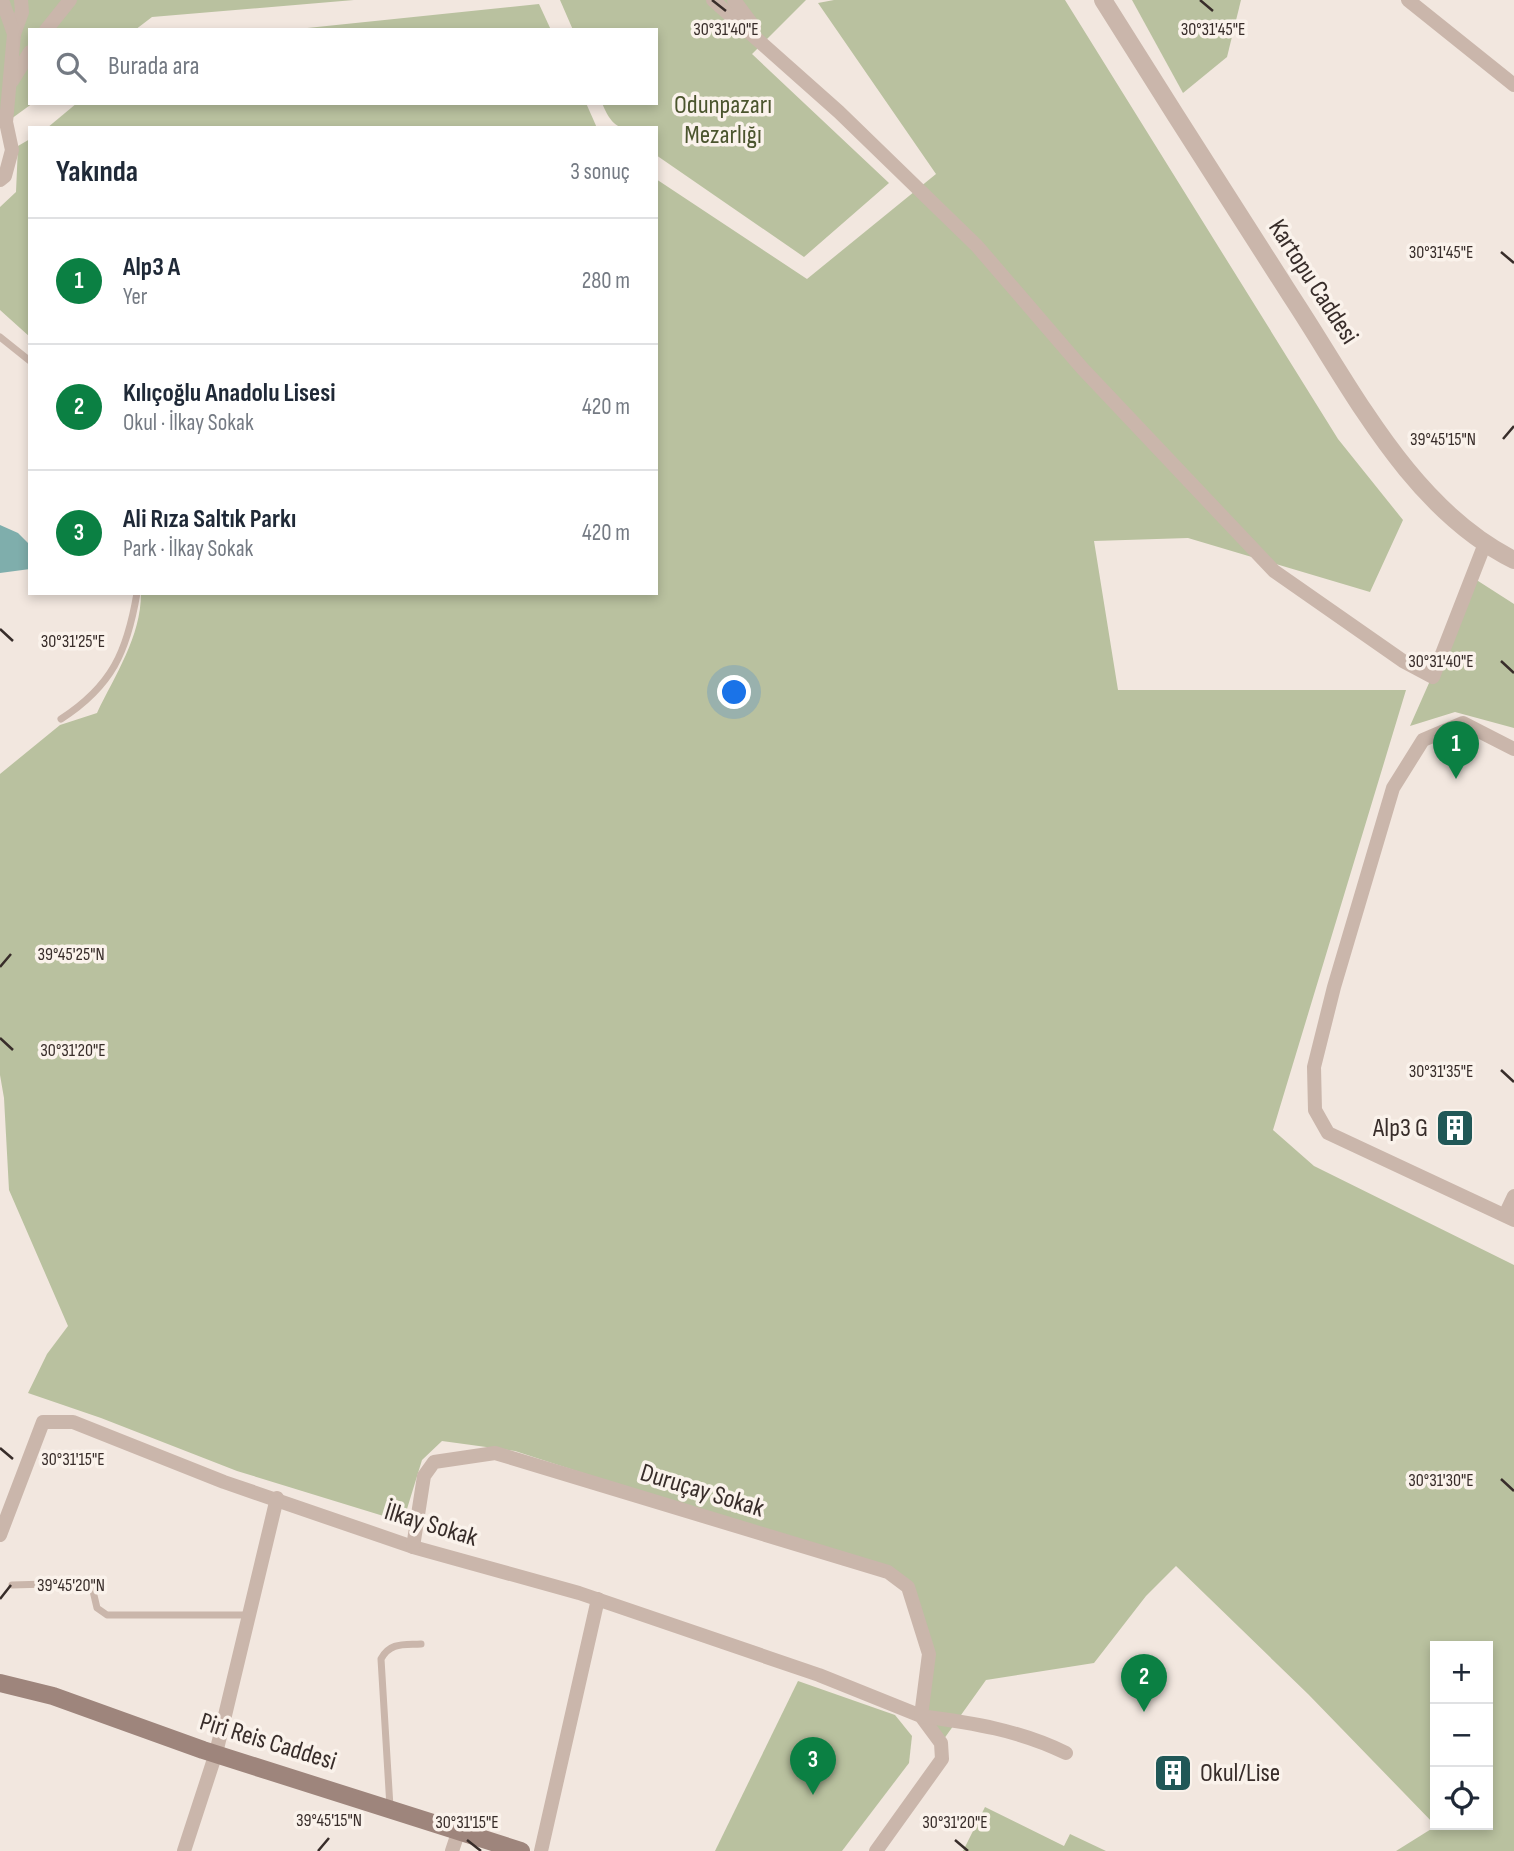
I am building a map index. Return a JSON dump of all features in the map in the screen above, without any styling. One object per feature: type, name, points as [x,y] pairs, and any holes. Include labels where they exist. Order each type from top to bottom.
[{"type":"main road","name":"Piri Reis Caddesi","points":[[0,1683],[53,1696],[216,1753],[521,1851]]},
{"type":"street","points":[[2,0],[14,34]]},
{"type":"street","points":[[0,180],[5,176],[12,150],[6,122],[14,34],[22,12],[21,0]]},
{"type":"street","points":[[48,28],[70,0]]},
{"type":"street","points":[[713,0],[772,51],[977,246],[1082,368],[1274,570],[1402,661],[1433,677],[1484,546]]},
{"type":"street","points":[[734,0],[772,51]]},
{"type":"street","name":"Kartopu Caddesi","points":[[1103,0],[1201,158],[1390,447],[1426,493],[1484,546],[1514,561]]},
{"type":"street","points":[[1408,0],[1514,85]]},
{"type":"street","points":[[10,86],[28,55]]},
{"type":"street","points":[[1514,749],[1463,723],[1423,740],[1393,788],[1334,987],[1314,1067],[1315,1110],[1328,1133],[1509,1217],[1514,1196]]},
{"type":"street","name":"İlkay Sokak","points":[[0,1535],[43,1422],[73,1422],[225,1482],[413,1547],[598,1599],[779,1660],[921,1716],[989,1725],[1037,1739],[1066,1754]]},
{"type":"street","name":"Duruçay Sokak","points":[[413,1547],[424,1476],[434,1461],[495,1453],[888,1572],[908,1587],[929,1654],[921,1716]]},
{"type":"street","points":[[184,1851],[216,1753],[277,1498]]},
{"type":"street","points":[[541,1851],[598,1599]]},
{"type":"street","points":[[876,1851],[942,1759],[941,1743],[921,1716]]},
{"type":"street","points":[[452,1851],[459,1829]]},
{"type":"lane","points":[[0,337],[28,359]]},
{"type":"lane","points":[[61,719],[88,701],[114,670],[131,630],[137,595]]},
{"type":"lane","points":[[12,1585],[82,1583],[93,1591],[96,1608],[107,1615],[249,1615]]},
{"type":"lane","points":[[390,1808],[381,1659],[387,1649],[421,1644]]},
{"type":"green space","points":[[0,0],[354,0],[152,17],[138,28],[28,28],[28,105],[30,105],[0,127]]},
{"type":"green space","name":"Odunpazarı Mezarlığı","points":[[560,0],[806,0],[752,54],[889,183],[804,257],[658,156],[658,126],[619,126],[607,113],[603,105],[658,105],[658,28],[572,28]]},
{"type":"green space","points":[[834,0],[1065,0],[1338,439],[1403,520],[1370,592],[1188,538],[1094,541],[1118,690],[1406,690],[1273,1130],[1314,1166],[1514,1265],[1514,1851],[1396,1851],[1430,1830],[1493,1830],[1493,1641],[1430,1641],[1430,1820],[1308,1694],[1176,1566],[1146,1596],[1094,1663],[986,1680],[941,1743],[921,1716],[929,1654],[908,1587],[888,1572],[515,1451],[442,1441],[422,1460],[403,1522],[237,1471],[101,1418],[28,1393],[47,1354],[68,1326],[9,1190],[4,1098],[0,1075],[0,774],[60,725],[97,713],[132,640],[141,595],[658,595],[658,180],[807,279],[936,174],[818,3]]},
{"type":"green space","points":[[1132,0],[1241,0],[1227,57],[1183,93]]},
{"type":"green space","points":[[539,4],[550,28],[307,28]]},
{"type":"green space","points":[[75,105],[587,105],[596,126],[49,126]]},
{"type":"green space","points":[[28,140],[28,335],[0,310],[0,207],[16,192],[18,146]]},
{"type":"green space","points":[[1475,579],[1514,604],[1514,728],[1455,712],[1410,726]]},
{"type":"green space","points":[[798,1681],[895,1715],[912,1736],[909,1763],[842,1851],[715,1851]]},
{"type":"green space","points":[[985,1807],[1064,1846],[1070,1834],[1106,1851],[963,1851]]},
{"type":"water","points":[[0,525],[18,533],[28,543],[28,569],[0,573]]},
{"type":"place","name":"Alp3 A","points":[[1456,779]]},
{"type":"place","name":"Alp3 G","points":[[1455,1128]]},
{"type":"place","name":"Kılıçoğlu Anadolu Lisesi","points":[[1144,1712]]},
{"type":"place","name":"Okul/Lise","points":[[1173,1773]]},
{"type":"place","name":"Ali Rıza Saltık Parkı","points":[[813,1795]]}]
